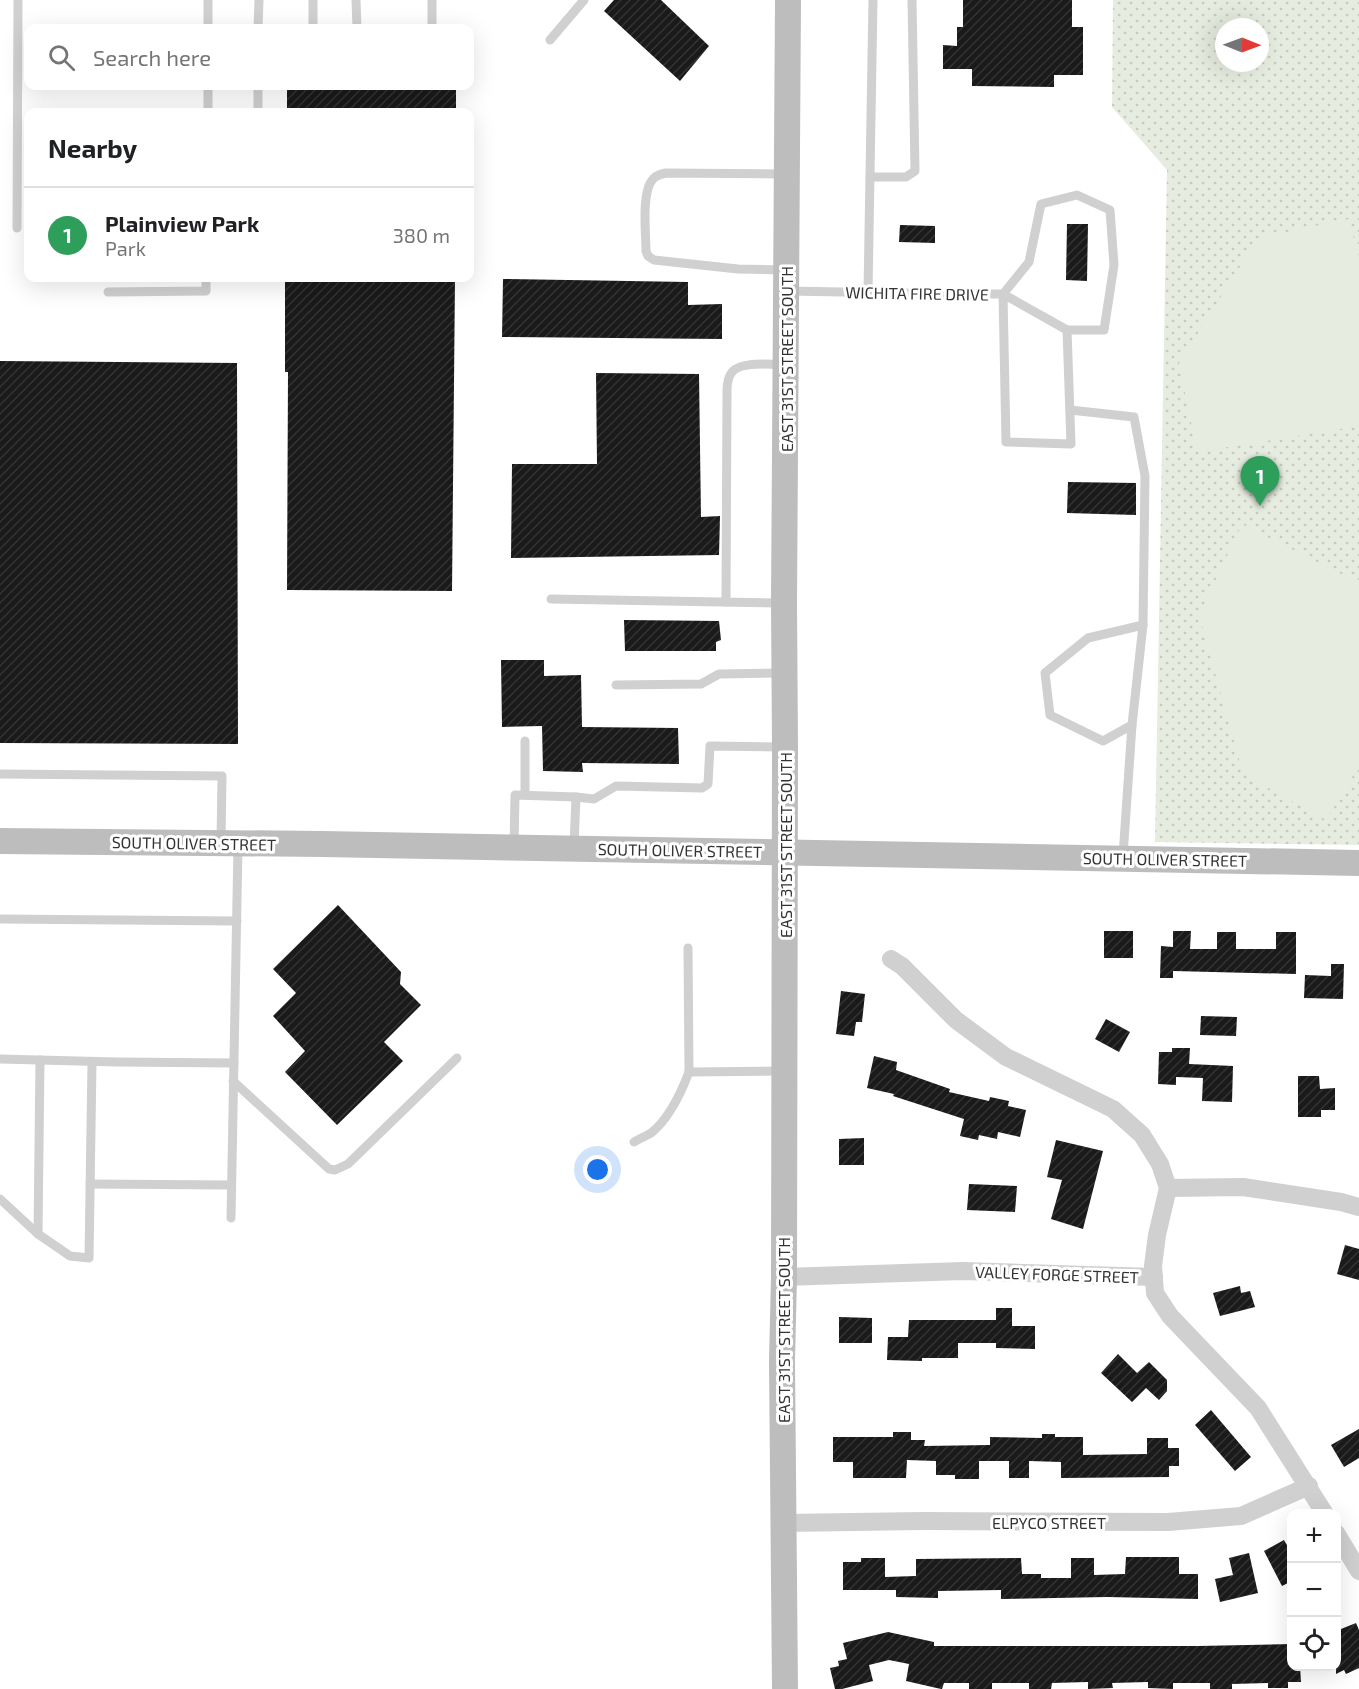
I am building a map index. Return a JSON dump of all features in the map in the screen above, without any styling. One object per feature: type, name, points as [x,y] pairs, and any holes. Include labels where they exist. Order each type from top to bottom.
[{"type":"street","name":"EAST 31ST STREET SOUTH","points":[[785,1689],[782,1361],[788,0]]},
{"type":"street","name":"SOUTH OLIVER STREET","points":[[0,841],[514,847],[1359,863]]},
{"type":"street","points":[[891,959],[902,966],[956,1020],[1006,1057],[1113,1108],[1142,1135],[1160,1164],[1168,1188],[1243,1187],[1341,1202],[1359,1207]]},
{"type":"street","name":"VALLEY FORGE STREET","points":[[784,1277],[963,1271],[1154,1277],[1157,1235],[1168,1188]]},
{"type":"street","points":[[1154,1277],[1155,1293],[1170,1316],[1258,1408],[1322,1509]]},
{"type":"street","name":"ELPYCO STREET","points":[[784,1523],[1168,1522],[1241,1516],[1309,1486]]},
{"type":"street","points":[[1341,1541],[1359,1571]]},
{"type":"lane","points":[[17,228],[18,0]]},
{"type":"lane","points":[[208,0],[208,24]]},
{"type":"lane","points":[[258,24],[259,0]]},
{"type":"lane","points":[[313,0],[313,24]]},
{"type":"lane","points":[[356,0],[357,24]]},
{"type":"lane","points":[[432,0],[432,24]]},
{"type":"lane","points":[[550,40],[584,0]]},
{"type":"lane","points":[[868,292],[873,0]]},
{"type":"lane","points":[[870,177],[906,177],[915,171],[912,0]]},
{"type":"lane","points":[[208,90],[208,108]]},
{"type":"lane","points":[[258,90],[258,108]]},
{"type":"lane","name":"WICHITA FIRE DRIVE","points":[[787,174],[666,173],[657,175],[652,179],[646,195],[646,251],[650,258],[738,268],[787,280],[868,292],[1003,294],[1029,262],[1041,204],[1077,195],[1110,210],[1114,265],[1104,330],[1068,330]]},
{"type":"lane","points":[[108,292],[206,291],[206,282]]},
{"type":"lane","points":[[1003,294],[1068,330],[1071,444],[1006,442],[1003,294]]},
{"type":"lane","points":[[726,602],[726,391],[728,379],[733,371],[742,365],[786,364]]},
{"type":"lane","points":[[1070,410],[1134,417],[1145,477],[1143,626],[1132,725],[1123,859]]},
{"type":"lane","points":[[550,599],[784,603]]},
{"type":"lane","points":[[1132,725],[1103,741],[1050,715],[1045,673],[1088,638],[1143,626]]},
{"type":"lane","points":[[616,685],[700,684],[719,674],[785,673]]},
{"type":"lane","points":[[525,741],[525,795]]},
{"type":"lane","points":[[514,847],[515,795],[594,799],[616,786],[702,788],[708,784],[710,746],[786,747]]},
{"type":"lane","points":[[0,774],[222,776],[237,921],[231,1218]]},
{"type":"lane","points":[[574,848],[576,797]]},
{"type":"lane","points":[[0,919],[237,921]]},
{"type":"lane","points":[[634,1142],[652,1132],[663,1119],[676,1101],[689,1072],[688,948]]},
{"type":"lane","points":[[233,1081],[329,1169],[335,1170],[348,1164],[457,1058]]},
{"type":"lane","points":[[0,1059],[234,1063]]},
{"type":"lane","points":[[39,1234],[40,1060]]},
{"type":"lane","points":[[0,1199],[39,1234],[70,1256],[89,1258],[92,1062]]},
{"type":"lane","points":[[689,1072],[784,1071]]},
{"type":"lane","points":[[90,1184],[231,1185]]},
{"type":"shaded area","points":[[1113,0],[1359,0],[1359,845],[1155,842],[1167,170],[1112,107]]},
{"type":"shaded area","points":[[1348,219],[1359,256],[1359,426],[1197,452],[1179,363],[1258,238]]},
{"type":"shaded area","points":[[1242,524],[1359,583],[1359,766],[1326,820],[1243,774],[1199,615]]},
{"type":"building","points":[[614,0],[661,0],[709,46],[680,81],[604,11]]},
{"type":"building","points":[[963,0],[1072,0],[1072,27],[1083,27],[1083,75],[1054,75],[1054,87],[972,86],[972,69],[943,69],[943,45],[957,46],[957,27],[963,27]]},
{"type":"building","points":[[287,90],[456,90],[456,108],[287,108]]},
{"type":"building","points":[[1067,224],[1088,224],[1087,281],[1066,280]]},
{"type":"building","points":[[900,225],[935,226],[935,243],[899,242]]},
{"type":"building","points":[[503,279],[688,282],[688,305],[722,304],[722,339],[502,337]]},
{"type":"building","points":[[285,282],[455,282],[452,591],[287,590],[288,372],[285,372]]},
{"type":"building","points":[[0,361],[237,363],[238,744],[0,743]]},
{"type":"building","points":[[596,373],[699,374],[701,517],[720,516],[719,555],[511,558],[512,464],[597,464]]},
{"type":"building","points":[[1068,482],[1136,483],[1136,515],[1067,513]]},
{"type":"building","points":[[624,620],[719,621],[721,640],[716,642],[716,651],[625,651]]},
{"type":"building","points":[[501,660],[544,660],[544,676],[581,675],[582,727],[678,728],[679,764],[582,763],[583,772],[543,771],[542,726],[502,727]]},
{"type":"building","points":[[338,905],[401,972],[400,984],[421,1005],[384,1042],[403,1061],[337,1125],[285,1072],[305,1051],[273,1016],[296,993],[273,969]]},
{"type":"building","points":[[1104,931],[1133,931],[1133,958],[1104,958]]},
{"type":"building","points":[[1173,931],[1191,931],[1190,949],[1217,949],[1217,932],[1236,932],[1236,949],[1276,949],[1276,932],[1296,932],[1296,974],[1173,971],[1173,978],[1160,978],[1161,946],[1173,947]]},
{"type":"building","points":[[1331,964],[1344,964],[1343,999],[1304,998],[1305,975],[1331,976]]},
{"type":"building","points":[[841,991],[865,994],[862,1022],[856,1022],[854,1036],[836,1034]]},
{"type":"building","points":[[1201,1016],[1237,1017],[1236,1036],[1200,1035]]},
{"type":"building","points":[[1106,1019],[1130,1032],[1119,1052],[1095,1039]]},
{"type":"building","points":[[1172,1048],[1190,1048],[1189,1064],[1233,1066],[1232,1102],[1202,1101],[1203,1078],[1176,1077],[1176,1085],[1158,1084],[1159,1052],[1172,1052]]},
{"type":"building","points":[[874,1056],[897,1062],[896,1070],[950,1089],[949,1092],[989,1101],[990,1097],[1009,1101],[1008,1106],[1026,1110],[1020,1137],[998,1132],[997,1139],[979,1135],[978,1140],[960,1136],[964,1119],[893,1096],[894,1094],[867,1088]]},
{"type":"building","points":[[1298,1076],[1319,1076],[1320,1089],[1335,1088],[1335,1110],[1321,1110],[1321,1117],[1298,1117]]},
{"type":"building","points":[[864,1138],[864,1165],[839,1165],[839,1139]]},
{"type":"building","points":[[1056,1140],[1103,1151],[1083,1229],[1051,1219],[1062,1180],[1047,1177]]},
{"type":"building","points":[[969,1184],[1017,1186],[1015,1212],[967,1210]]},
{"type":"building","points":[[1345,1245],[1359,1249],[1359,1280],[1337,1274]]},
{"type":"building","points":[[1240,1286],[1241,1293],[1250,1291],[1255,1307],[1220,1316],[1213,1293]]},
{"type":"building","points":[[996,1308],[1012,1308],[1012,1326],[1035,1326],[1035,1349],[996,1348],[996,1343],[958,1343],[958,1358],[922,1358],[922,1361],[887,1360],[888,1337],[908,1337],[909,1320],[996,1320]]},
{"type":"building","points":[[839,1317],[872,1318],[872,1343],[839,1343]]},
{"type":"building","points":[[1118,1354],[1137,1373],[1149,1362],[1167,1380],[1167,1391],[1159,1400],[1146,1388],[1132,1402],[1101,1373]]},
{"type":"building","points":[[1211,1410],[1251,1457],[1235,1471],[1195,1425]]},
{"type":"building","points":[[1359,1429],[1359,1458],[1344,1467],[1331,1445]]},
{"type":"building","points":[[893,1432],[911,1432],[911,1440],[925,1440],[924,1446],[990,1445],[990,1437],[1042,1438],[1042,1434],[1055,1434],[1055,1437],[1083,1437],[1083,1455],[1147,1454],[1147,1438],[1168,1438],[1168,1448],[1179,1448],[1179,1466],[1169,1466],[1169,1477],[1061,1478],[1061,1462],[1029,1461],[1029,1478],[1009,1478],[1009,1461],[979,1461],[979,1479],[955,1479],[955,1475],[936,1475],[936,1461],[907,1460],[906,1478],[853,1478],[853,1462],[833,1462],[833,1437],[893,1437]]},
{"type":"building","points":[[1284,1540],[1287,1545],[1287,1584],[1282,1586],[1264,1551]]},
{"type":"building","points":[[1249,1553],[1258,1593],[1220,1602],[1215,1579],[1233,1575],[1229,1558]]},
{"type":"building","points":[[1126,1557],[1179,1557],[1179,1574],[1198,1574],[1198,1599],[1107,1597],[1001,1599],[1001,1590],[938,1591],[938,1598],[896,1597],[896,1590],[843,1590],[843,1562],[861,1562],[861,1558],[885,1558],[885,1577],[916,1576],[916,1559],[1021,1558],[1022,1574],[1041,1574],[1041,1578],[1071,1578],[1071,1558],[1094,1558],[1094,1575],[1125,1574]]},
{"type":"building","points":[[1356,1623],[1359,1630],[1359,1668],[1346,1674],[1344,1670],[1336,1674],[1336,1671],[1341,1671],[1341,1629]]},
{"type":"building","points":[[888,1632],[934,1642],[934,1646],[1287,1644],[1287,1671],[1300,1671],[1301,1682],[1288,1682],[1288,1688],[1268,1688],[1268,1683],[1232,1684],[1232,1689],[1210,1689],[1210,1683],[1173,1683],[1173,1689],[1148,1688],[1148,1682],[1112,1683],[1113,1688],[1088,1689],[1088,1682],[1052,1683],[1051,1689],[1029,1689],[1029,1683],[992,1683],[992,1689],[969,1689],[969,1683],[944,1683],[941,1689],[906,1681],[909,1664],[889,1660],[869,1665],[873,1681],[835,1689],[830,1668],[839,1666],[838,1661],[847,1659],[843,1643]]},
{"type":"place","name":"Plainview Park","points":[[1260,506]]}]
